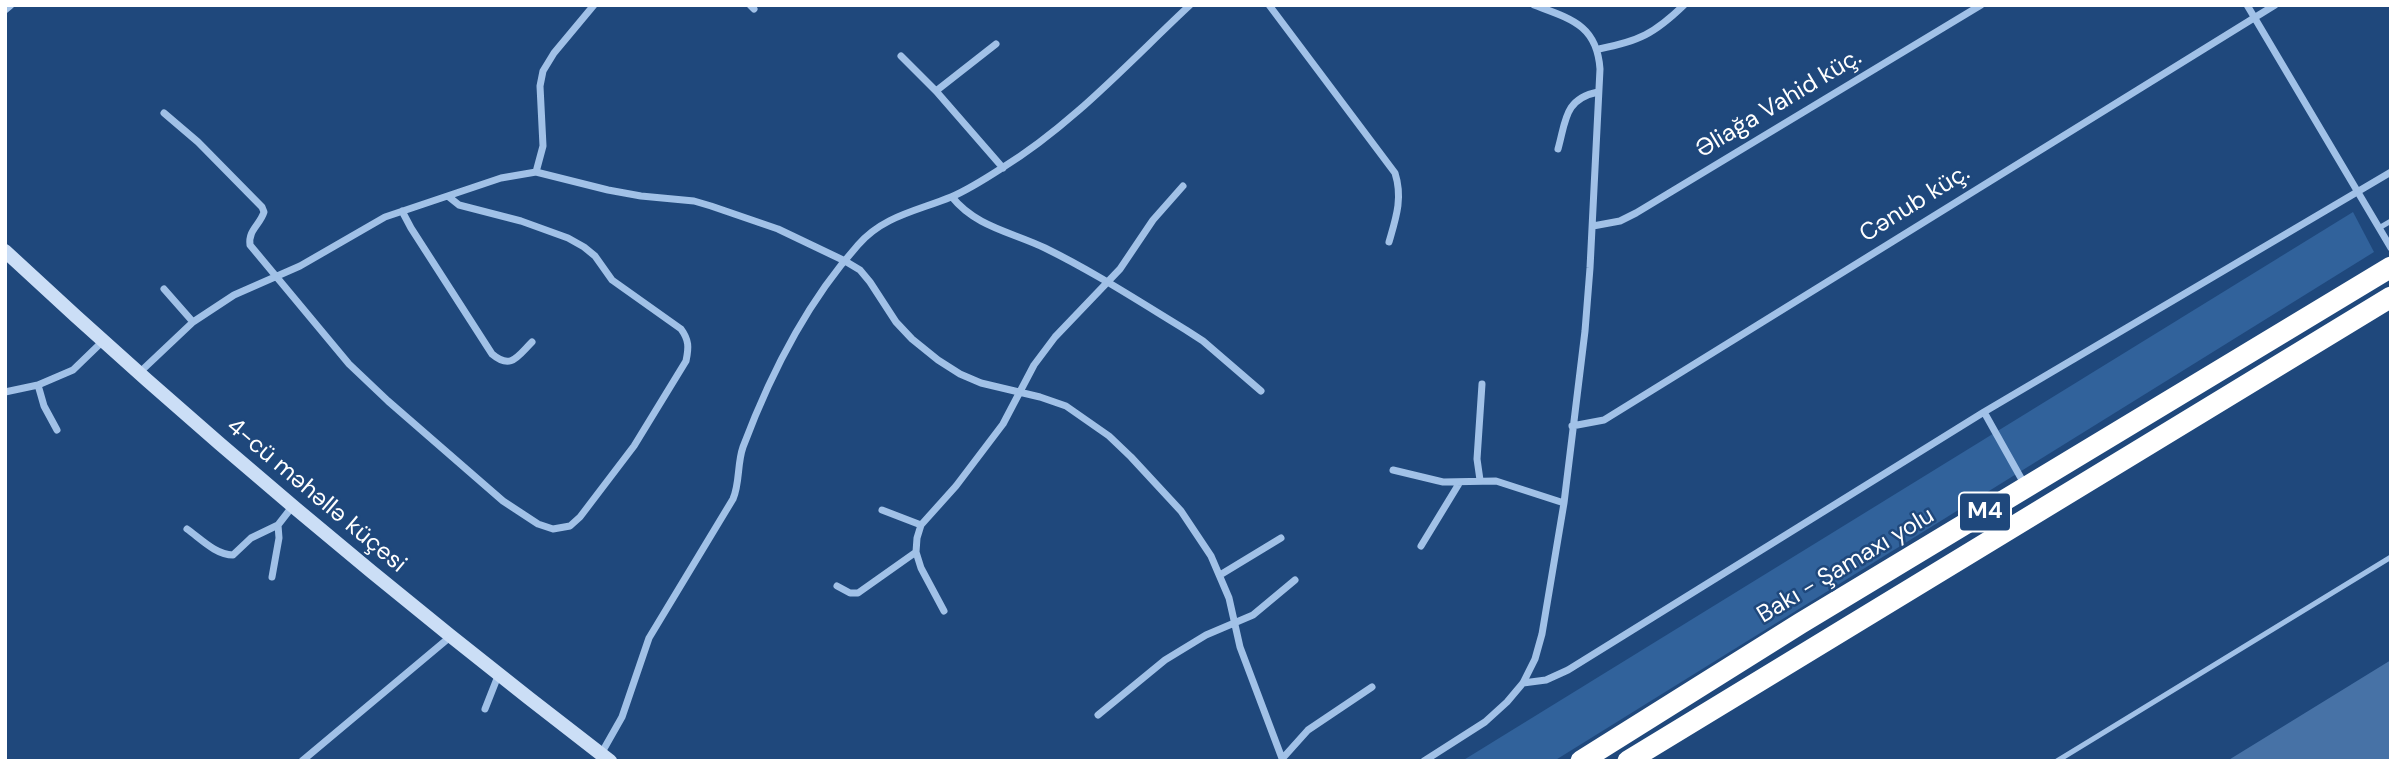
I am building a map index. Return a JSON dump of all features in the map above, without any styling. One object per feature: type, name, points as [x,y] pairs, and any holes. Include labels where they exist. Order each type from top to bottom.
[{"type":"highway","name":"Bakı - Şamaxı yolu","points":[[1581,761],[1801,623],[2391,267]]},
{"type":"highway","name":"M4","points":[[1628,761],[2391,297]]},
{"type":"street","points":[[5,10],[11,5]]},
{"type":"street","points":[[536,173],[543,146],[540,86],[543,71],[554,53],[594,5]]},
{"type":"street","points":[[606,757],[649,638],[733,499],[741,453],[776,372],[812,305],[859,243],[895,216],[952,197],[1003,168],[1084,104],[1191,5]]},
{"type":"street","points":[[1269,5],[1395,173],[1400,202],[1389,242]]},
{"type":"street","points":[[1424,761],[1485,722],[1523,683],[1535,659],[1547,615],[1564,503],[1585,331],[1599,49],[1592,37],[1579,26],[1545,7],[1534,5]]},
{"type":"street","points":[[1599,49],[1632,42],[1650,34],[1684,5]]},
{"type":"street","name":"Əliağa Vahid küç.","points":[[1592,226],[1619,221],[1636,213],[1981,5]]},
{"type":"street","points":[[2247,5],[2391,248]]},
{"type":"street","name":"Cənub küç.","points":[[1572,426],[1604,420],[2275,5]]},
{"type":"street","points":[[936,91],[996,44]]},
{"type":"street","points":[[901,56],[936,91],[1003,168]]},
{"type":"street","points":[[1558,149],[1569,110],[1576,100],[1598,92]]},
{"type":"street","points":[[164,113],[198,142],[262,207],[262,219],[250,232],[250,245],[349,364],[503,501],[552,530],[570,526],[580,517],[634,446],[686,360],[689,347],[687,338],[681,329],[612,280],[595,256],[584,247],[522,221],[459,205],[449,197]]},
{"type":"street","points":[[1523,683],[1546,680],[1568,670],[1984,412],[2391,172]]},
{"type":"street","points":[[139,373],[193,322],[234,295],[300,266],[369,224],[501,178],[536,173],[640,196],[694,201],[778,229],[845,261],[860,270],[896,322],[912,338],[960,374],[981,383],[1066,406],[1109,436],[1181,511],[1211,556],[1220,575],[1240,647],[1283,760],[1308,730],[1372,687]]},
{"type":"street","points":[[944,611],[921,568],[916,552],[922,525],[1003,425],[1034,365],[1055,337],[1107,284],[1153,220],[1183,186]]},
{"type":"street","points":[[952,197],[977,220],[1046,248],[1203,341],[1261,391]]},
{"type":"street","points":[[402,211],[492,354],[500,361],[507,362],[513,360],[532,342]]},
{"type":"street","name":"4-cü məhəllə küçesi","points":[[5,251],[292,507],[450,638],[606,757]]},
{"type":"street","points":[[164,289],[193,322]]},
{"type":"street","points":[[5,391],[38,385],[73,370],[103,341]]},
{"type":"street","points":[[1480,480],[1477,459],[1482,384]]},
{"type":"street","points":[[38,385],[44,406],[57,430]]},
{"type":"street","points":[[1984,412],[2026,487]]},
{"type":"street","points":[[1392,470],[1443,482],[1496,481],[1564,503]]},
{"type":"street","points":[[1421,546],[1460,482]]},
{"type":"street","points":[[187,529],[212,548],[226,555],[233,555],[251,538],[278,525],[292,507]]},
{"type":"street","points":[[882,510],[922,525]]},
{"type":"street","points":[[271,577],[279,538],[278,525]]},
{"type":"street","points":[[1220,575],[1281,538]]},
{"type":"street","points":[[837,586],[850,593],[858,593],[916,552]]},
{"type":"street","points":[[1098,715],[1165,660],[1206,635],[1235,625],[1269,604],[1295,580]]},
{"type":"street","points":[[302,761],[450,638]]},
{"type":"street","points":[[485,709],[498,676]]},
{"type":"lane","points":[[2379,228],[2391,221]]},
{"type":"lane","points":[[2057,761],[2391,557]]},
{"type":"shaded area","points":[[2353,212],[2374,252],[1554,761],[1462,761]]},
{"type":"building","points":[[2391,660],[2391,761],[2227,761]]}]
